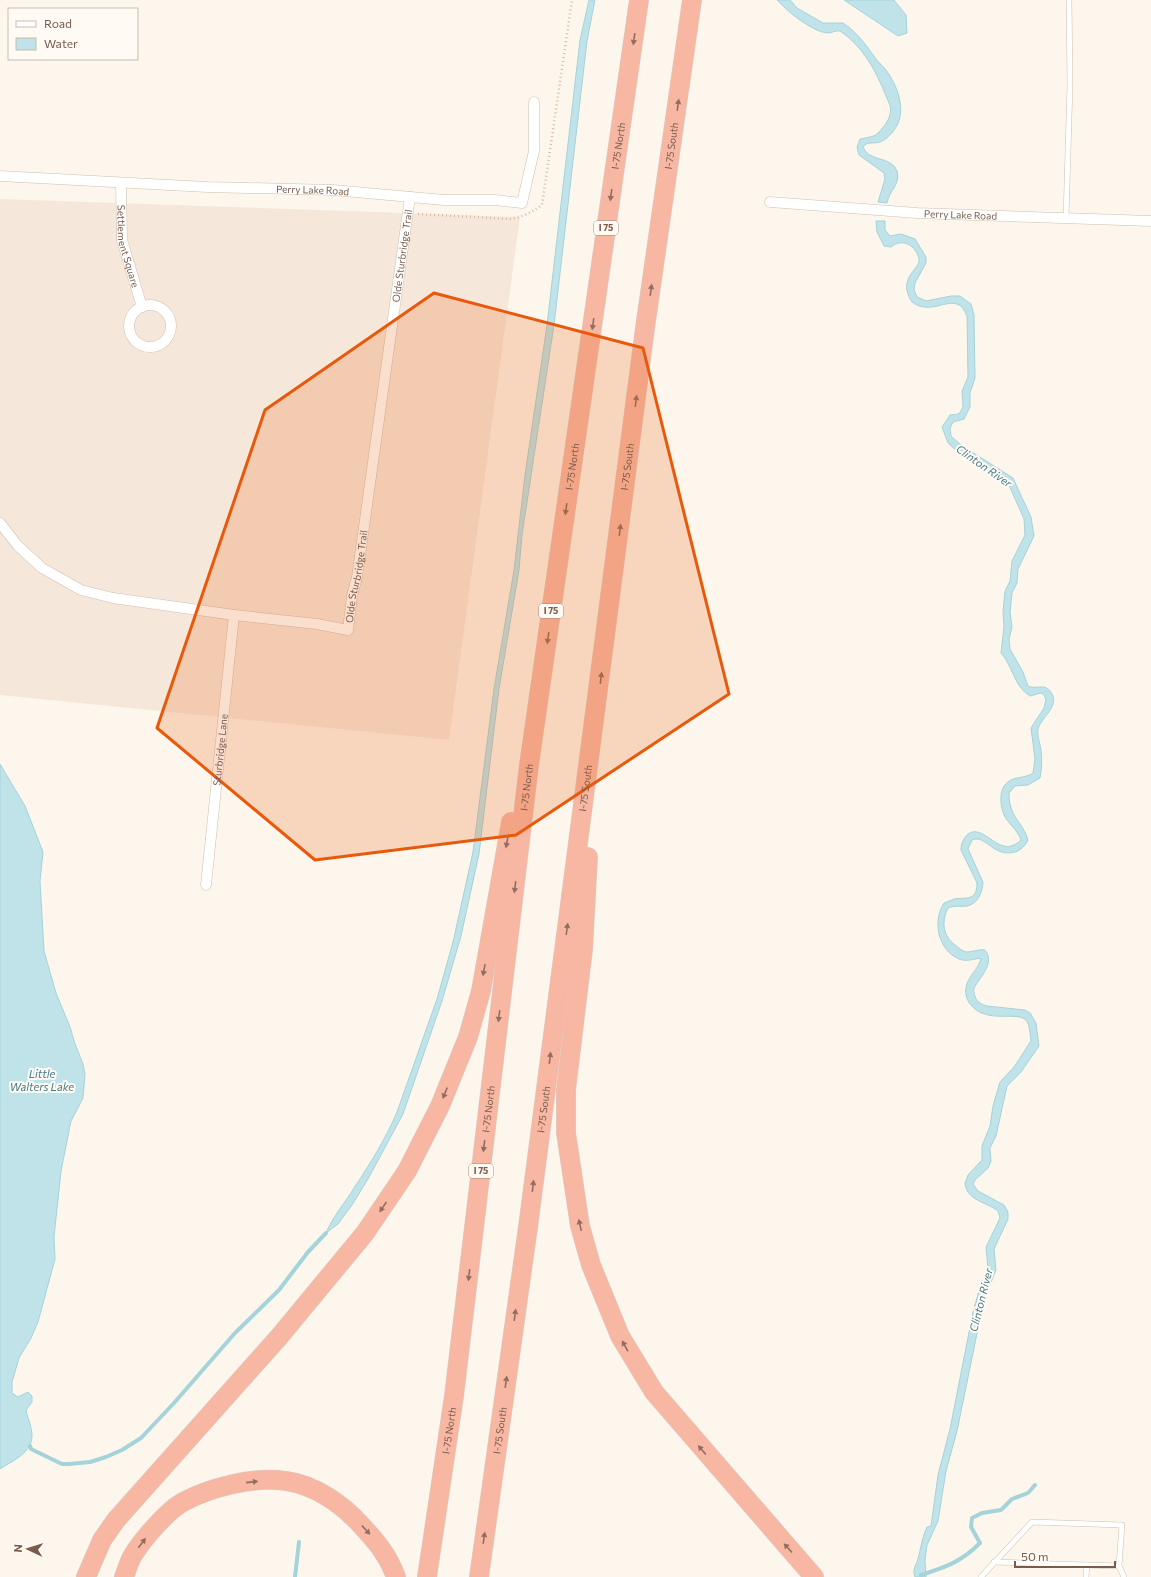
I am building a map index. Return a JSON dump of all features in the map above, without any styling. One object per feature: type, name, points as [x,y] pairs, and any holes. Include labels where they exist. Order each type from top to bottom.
[{"type":"highway","name":"I-75 North","points":[[427,1577],[455,1388],[530,765],[639,0]]},
{"type":"highway","name":"I-75 South","points":[[479,1577],[596,717],[646,328],[692,0]]},
{"type":"highway","points":[[596,717],[583,949],[566,1090],[566,1133],[580,1226],[591,1265],[608,1311],[620,1336],[654,1392],[814,1577]]},
{"type":"highway","points":[[86,1577],[102,1540],[116,1520],[279,1336],[365,1233],[407,1171],[440,1106],[468,1037],[481,991],[518,782],[530,765]]},
{"type":"highway","points":[[124,1577],[133,1555],[147,1536],[182,1502],[206,1492],[234,1484],[258,1481],[286,1481],[319,1492],[346,1509],[381,1546],[396,1577]]},
{"type":"street","name":"Perry Lake Road","points":[[0,176],[121,183],[316,190],[522,203],[534,151],[534,102]]},
{"type":"street","name":"Settlement Square","points":[[121,183],[122,240],[142,307]]},
{"type":"street","name":"Olde Sturbridge Trail","points":[[0,523],[18,546],[42,568],[81,590],[113,598],[234,615],[317,624],[348,630],[352,596],[357,577],[410,197]]},
{"type":"street","name":"Perry Lake Road","points":[[770,202],[917,213],[1151,221]]},
{"type":"street","points":[[149,305],[161,308],[169,319],[171,325],[168,338],[157,346],[150,347],[137,343],[130,330],[132,316],[142,307],[149,305]]},
{"type":"street","name":"Sturbridge Lane","points":[[206,885],[234,615]]},
{"type":"lane","points":[[1066,218],[1070,84],[1069,0]]},
{"type":"lane","points":[[981,1577],[1032,1522],[1122,1525],[1119,1566],[1124,1577]]},
{"type":"lane","points":[[994,1562],[1119,1566]]},
{"type":"lane","points":[[1086,1577],[1087,1565]]},
{"type":"highlighted area","points":[[434,293],[643,348],[729,694],[516,835],[315,860],[157,728],[265,410]]},
{"type":"shaded area","points":[[0,199],[520,217],[449,740],[0,695]]},
{"type":"water","points":[[589,0],[595,0],[587,41],[554,325],[522,535],[519,570],[499,689],[479,854],[461,936],[442,1001],[403,1114],[368,1179],[352,1205],[338,1224],[326,1233],[377,1151],[397,1112],[437,999],[453,942],[473,852],[494,689],[514,570],[525,475],[547,325],[580,40]]},
{"type":"water","points":[[777,0],[790,0],[797,8],[823,23],[843,23],[861,40],[892,79],[898,94],[901,109],[898,124],[891,134],[884,140],[878,143],[866,144],[863,147],[870,155],[890,163],[897,171],[898,176],[896,184],[888,198],[887,203],[878,202],[885,179],[884,173],[859,155],[857,147],[860,139],[877,134],[887,122],[890,114],[890,104],[873,68],[855,44],[840,31],[828,33],[815,29],[793,15]]},
{"type":"water","points":[[844,0],[894,0],[906,15],[907,33],[898,36]]},
{"type":"water","name":"Clinton River","points":[[876,221],[885,221],[885,230],[890,236],[901,234],[915,239],[926,257],[926,263],[915,283],[914,290],[917,297],[926,301],[951,296],[960,296],[971,304],[974,315],[975,378],[970,393],[970,407],[964,419],[953,422],[950,428],[951,436],[961,445],[1013,478],[1031,517],[1034,536],[1018,569],[1017,583],[1012,593],[1010,612],[1012,627],[1009,639],[1010,649],[1023,672],[1028,686],[1045,687],[1050,691],[1054,701],[1050,711],[1038,729],[1042,757],[1040,778],[1028,785],[1015,786],[1009,793],[1013,814],[1028,840],[1019,850],[1007,853],[995,849],[982,840],[972,840],[968,849],[983,882],[981,893],[977,900],[971,905],[948,908],[944,918],[944,928],[946,933],[955,945],[966,952],[985,950],[988,955],[988,965],[974,988],[974,994],[977,1000],[981,1004],[987,1006],[1025,1010],[1030,1013],[1036,1023],[1039,1046],[1021,1072],[1007,1086],[996,1136],[990,1148],[991,1161],[988,1168],[975,1180],[973,1184],[978,1191],[1004,1205],[1008,1212],[1008,1219],[994,1249],[996,1270],[981,1314],[957,1431],[946,1471],[938,1521],[927,1545],[925,1560],[926,1577],[915,1577],[914,1570],[925,1531],[927,1527],[931,1526],[938,1475],[950,1429],[973,1312],[980,1287],[988,1269],[986,1247],[1000,1218],[998,1211],[977,1200],[969,1193],[966,1189],[965,1183],[968,1175],[982,1160],[982,1146],[990,1126],[993,1106],[1000,1082],[1014,1067],[1031,1041],[1029,1027],[1026,1020],[1016,1017],[993,1016],[985,1014],[977,1011],[970,1003],[966,995],[967,984],[981,958],[964,960],[952,955],[942,942],[939,934],[938,918],[944,903],[954,899],[970,897],[975,893],[977,883],[961,850],[962,842],[967,835],[972,832],[981,833],[999,845],[1006,846],[1018,843],[1021,840],[1005,817],[1001,803],[1001,794],[1005,785],[1011,780],[1033,773],[1035,759],[1031,728],[1044,708],[1046,700],[1044,695],[1041,693],[1030,696],[1020,687],[1001,653],[1004,627],[1003,612],[1005,591],[1010,581],[1012,561],[1025,535],[1024,519],[1008,483],[961,455],[948,443],[942,427],[950,415],[959,414],[963,407],[962,391],[968,377],[967,316],[962,308],[957,304],[951,303],[928,307],[920,306],[912,302],[908,294],[907,287],[910,275],[919,263],[917,254],[912,247],[904,243],[896,244],[891,247],[884,246],[877,232]]},
{"type":"water","name":"Little Walters Lake","points":[[0,764],[25,806],[43,852],[40,881],[44,951],[56,993],[70,1027],[85,1074],[83,1098],[71,1121],[61,1171],[54,1237],[55,1259],[38,1322],[31,1338],[19,1358],[12,1382],[12,1393],[18,1397],[28,1392],[32,1396],[32,1402],[26,1410],[31,1428],[31,1443],[18,1458],[0,1469]]},
{"type":"waterway","points":[[30,1446],[31,1449],[62,1464],[69,1464],[90,1462],[106,1457],[122,1450],[141,1438],[174,1403],[235,1333],[279,1290],[308,1252],[326,1233]]},
{"type":"waterway","points":[[921,1575],[953,1563],[973,1550],[980,1543],[971,1527],[972,1518],[982,1513],[1001,1510],[1012,1499],[1028,1493],[1035,1485]]},
{"type":"waterway","points":[[295,1577],[299,1542]]}]
